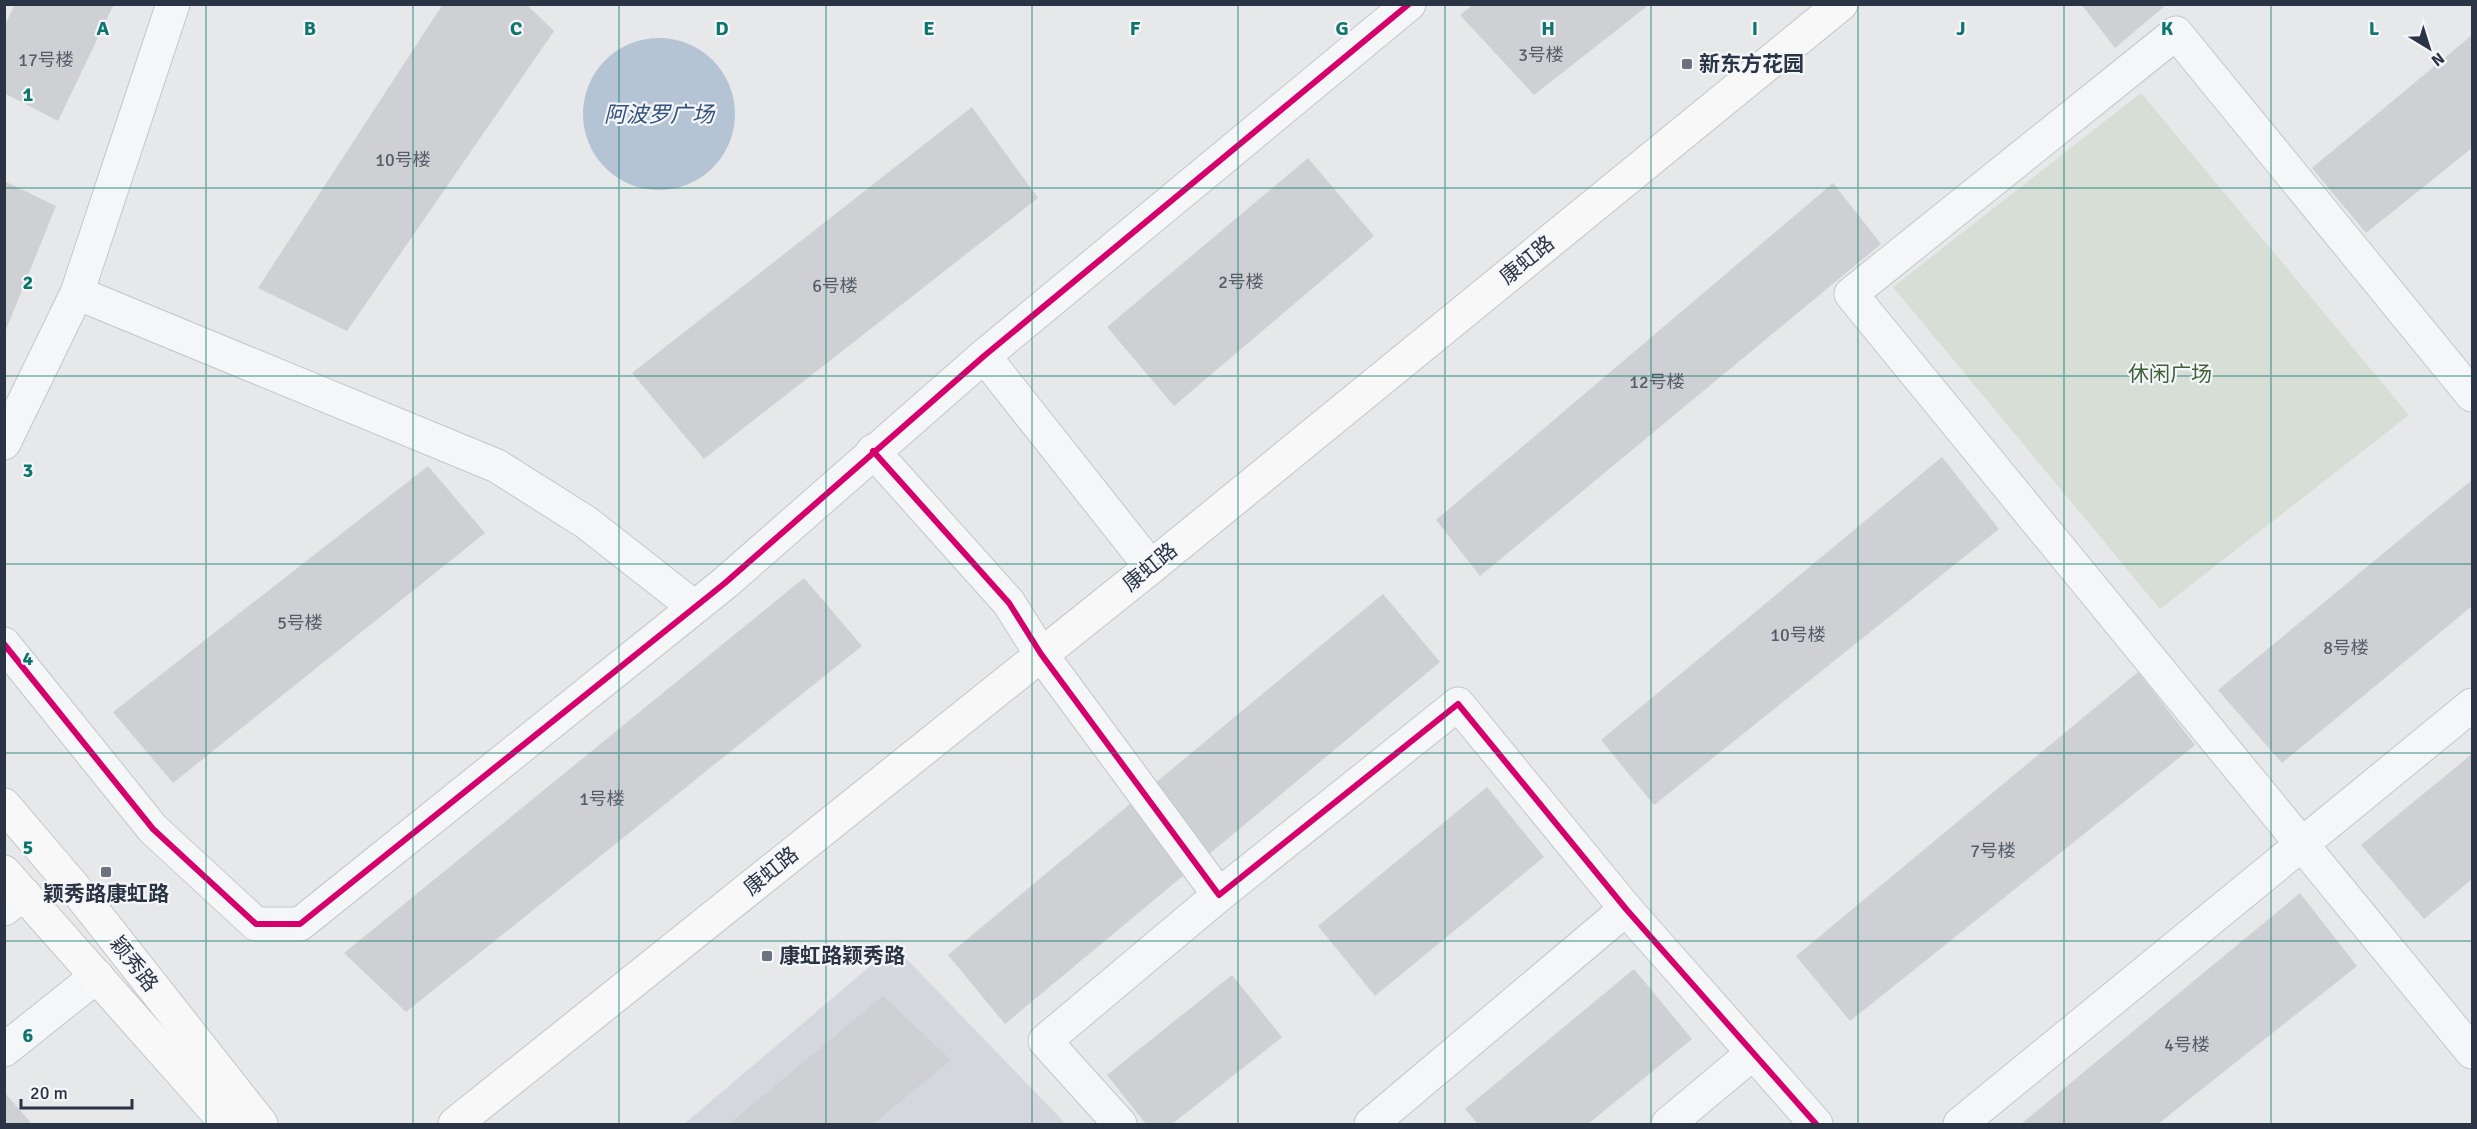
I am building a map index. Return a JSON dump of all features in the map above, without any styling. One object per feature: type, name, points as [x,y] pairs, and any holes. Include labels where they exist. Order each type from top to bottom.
[{"type":"main road","name":"康虹路","points":[[455,1125],[1151,567],[1841,4]]},
{"type":"main road","name":"颖秀路","points":[[4,805],[79,893],[261,1125]]},
{"type":"main road","name":"颖秀路","points":[[11,892],[96,976],[215,1110],[232,1125]]},
{"type":"street","points":[[4,443],[77,293],[173,4]]},
{"type":"street","points":[[4,644],[153,829],[256,924],[300,924],[694,607],[984,356],[1409,4]]},
{"type":"street","points":[[2472,395],[2176,33],[1851,294],[2472,1052]]},
{"type":"street","points":[[77,293],[497,466],[587,523],[694,607]]},
{"type":"street","points":[[984,356],[1151,567]]},
{"type":"street","points":[[873,451],[1009,603],[1041,654],[1219,895]]},
{"type":"street","points":[[1120,1125],[1045,1041],[1219,895],[1458,704],[1626,909],[1816,1125]]},
{"type":"street","points":[[1960,1125],[2472,705]]},
{"type":"street","points":[[1371,1125],[1626,909]]},
{"type":"street","points":[[4,1050],[96,976]]},
{"type":"street","points":[[1668,1125],[1752,1053]]},
{"type":"shaded area","points":[[894,946],[1066,1124],[684,1124]]},
{"type":"green space","name":"休闲广场","points":[[2141,93],[2409,415],[2160,609],[1893,287]]},
{"type":"water","name":"阿波罗广场","points":[[659,38],[688,43],[713,60],[730,85],[735,114],[730,143],[713,168],[688,185],[659,190],[630,185],[605,168],[588,143],[583,114],[588,85],[605,60],[630,43]]},
{"type":"building","points":[[15,4],[114,4],[58,121],[4,93],[4,27]]},
{"type":"building","points":[[443,4],[526,4],[554,31],[347,331],[258,288]]},
{"type":"building","points":[[1474,4],[1650,4],[1534,95],[1460,15]]},
{"type":"building","points":[[2081,4],[2167,4],[2115,48]]},
{"type":"building","points":[[2472,35],[2472,148],[2366,233],[2312,168]]},
{"type":"building","points":[[972,107],[1038,198],[704,459],[632,373]]},
{"type":"building","points":[[1308,158],[1374,236],[1174,406],[1107,327]]},
{"type":"building","points":[[4,181],[56,206],[5,332],[4,332]]},
{"type":"building","points":[[1833,183],[1881,244],[1480,576],[1436,520]]},
{"type":"building","points":[[1942,457],[1999,529],[1654,805],[1601,740]]},
{"type":"building","points":[[428,466],[485,533],[173,783],[113,712]]},
{"type":"building","points":[[2472,480],[2472,606],[2282,763],[2218,690]]},
{"type":"building","points":[[804,578],[862,646],[406,1012],[344,953]]},
{"type":"building","points":[[1383,594],[1440,662],[1005,1024],[948,955]]},
{"type":"building","points":[[2138,672],[2195,745],[1850,1021],[1796,956]]},
{"type":"building","points":[[2472,754],[2472,879],[2424,919],[2361,845]]},
{"type":"building","points":[[1487,787],[1544,857],[1375,996],[1318,926]]},
{"type":"building","points":[[2300,893],[2357,966],[2158,1124],[2021,1124]]},
{"type":"building","points":[[1634,969],[1692,1039],[1588,1124],[1478,1124],[1465,1109]]},
{"type":"building","points":[[1232,975],[1282,1037],[1172,1124],[1146,1124],[1107,1075]]},
{"type":"building","points":[[883,996],[951,1060],[873,1124],[729,1124]]},
{"type":"building","points":[[4,1092],[32,1124],[4,1124]]},
{"type":"cycle path","points":[[4,644],[153,829],[256,924],[300,924],[725,583],[984,356],[1409,4]]},
{"type":"cycle path","points":[[873,451],[1009,603],[1041,654],[1219,895],[1458,704],[1626,909],[1816,1124]]},
{"type":"place","name":"新东方花园","points":[[1687,64]]},
{"type":"place","name":"颖秀路康虹路","points":[[106,872]]},
{"type":"place","name":"康虹路颖秀路","points":[[767,956]]}]
